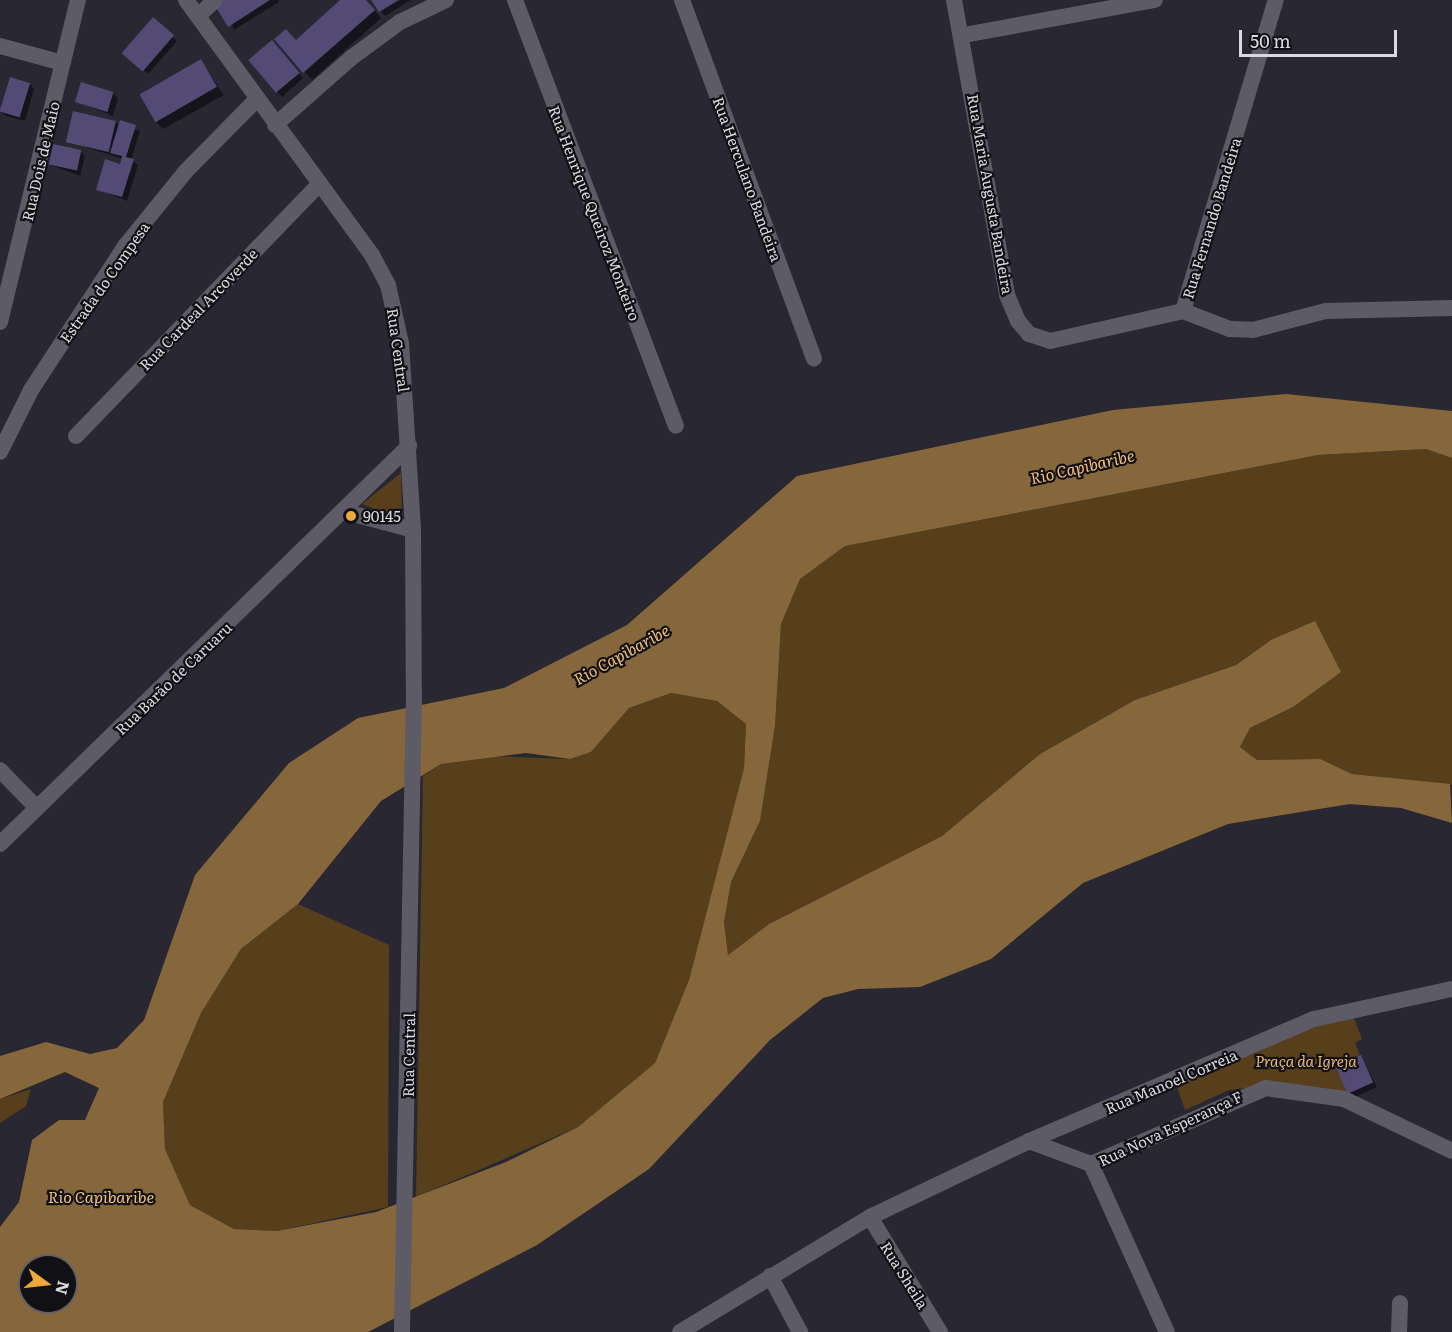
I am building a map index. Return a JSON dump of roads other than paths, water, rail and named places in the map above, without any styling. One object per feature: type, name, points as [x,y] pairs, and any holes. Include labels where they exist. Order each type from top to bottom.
[{"type":"street","name":"Rua Dois de Maio","points":[[0,322],[78,0]]},
{"type":"street","name":"Rua Central","points":[[186,0],[255,101],[320,183],[388,285],[401,343],[413,530],[414,694],[402,1332]]},
{"type":"street","points":[[198,16],[215,0]]},
{"type":"street","points":[[275,125],[351,58],[400,22],[446,0]]},
{"type":"street","name":"Rua Henrique Queiroz Monteiro","points":[[515,0],[675,426]]},
{"type":"street","name":"Rua Herculano Bandeira","points":[[682,0],[814,358]]},
{"type":"street","name":"Rua Maria Augusta Bandeira","points":[[954,0],[964,35],[1007,295],[1018,321],[1029,334],[1050,341],[1183,311]]},
{"type":"street","points":[[964,35],[1155,0]]},
{"type":"street","name":"Rua Fernando Bandeira","points":[[1276,0],[1183,311],[1230,329],[1253,330],[1326,311],[1452,308]]},
{"type":"street","points":[[0,46],[63,63]]},
{"type":"street","name":"Estrada do Compesa","points":[[0,452],[31,390],[126,244],[186,171],[255,101]]},
{"type":"street","name":"Rua Cardeal Arcoverde","points":[[76,436],[320,183]]},
{"type":"street","name":"Rua Barão de Caruaru","points":[[0,844],[346,512],[409,446]]},
{"type":"street","points":[[346,512],[413,530]]},
{"type":"street","points":[[0,770],[37,808]]},
{"type":"street","name":"Rua Manoel Correia","points":[[680,1332],[870,1217],[1029,1141],[1314,1019],[1452,989]]},
{"type":"street","name":"Rua Nova Esperança F","points":[[1091,1164],[1266,1088],[1344,1099],[1452,1151]]},
{"type":"street","points":[[1029,1141],[1091,1164],[1167,1332]]},
{"type":"street","name":"Rua Sheila","points":[[870,1217],[940,1332]]},
{"type":"street","points":[[770,1276],[800,1332]]},
{"type":"street","points":[[1399,1332],[1400,1303]]},
{"type":"water","name":"Rio Capibaribe","points":[[1286,394],[1452,411],[1452,458],[1426,449],[1318,455],[845,546],[800,579],[781,624],[775,726],[760,821],[731,882],[724,922],[728,955],[769,924],[942,836],[1040,754],[1135,700],[1236,665],[1271,640],[1315,621],[1341,672],[1293,707],[1250,728],[1240,747],[1257,760],[1320,759],[1352,774],[1450,784],[1452,823],[1401,808],[1350,804],[1228,824],[1083,883],[991,959],[920,987],[858,989],[823,998],[770,1040],[649,1169],[537,1245],[368,1332],[0,1332],[0,1227],[19,1202],[32,1140],[59,1120],[85,1120],[99,1088],[65,1072],[0,1099],[0,1056],[46,1042],[90,1054],[117,1048],[144,1020],[195,875],[289,763],[358,718],[504,688],[627,625],[797,476],[1113,410]],"holes":[[[671,693],[717,701],[746,724],[744,768],[689,980],[655,1063],[578,1127],[506,1162],[376,1212],[277,1231],[234,1229],[190,1205],[165,1149],[163,1102],[201,1013],[241,949],[298,904],[381,801],[441,764],[526,753],[570,759],[591,752],[629,708]]]},
{"type":"place","name":"90145","points":[[351,516]]},
{"type":"park label","name":"Praça da Igreja","points":[[1306,1061]]}]
